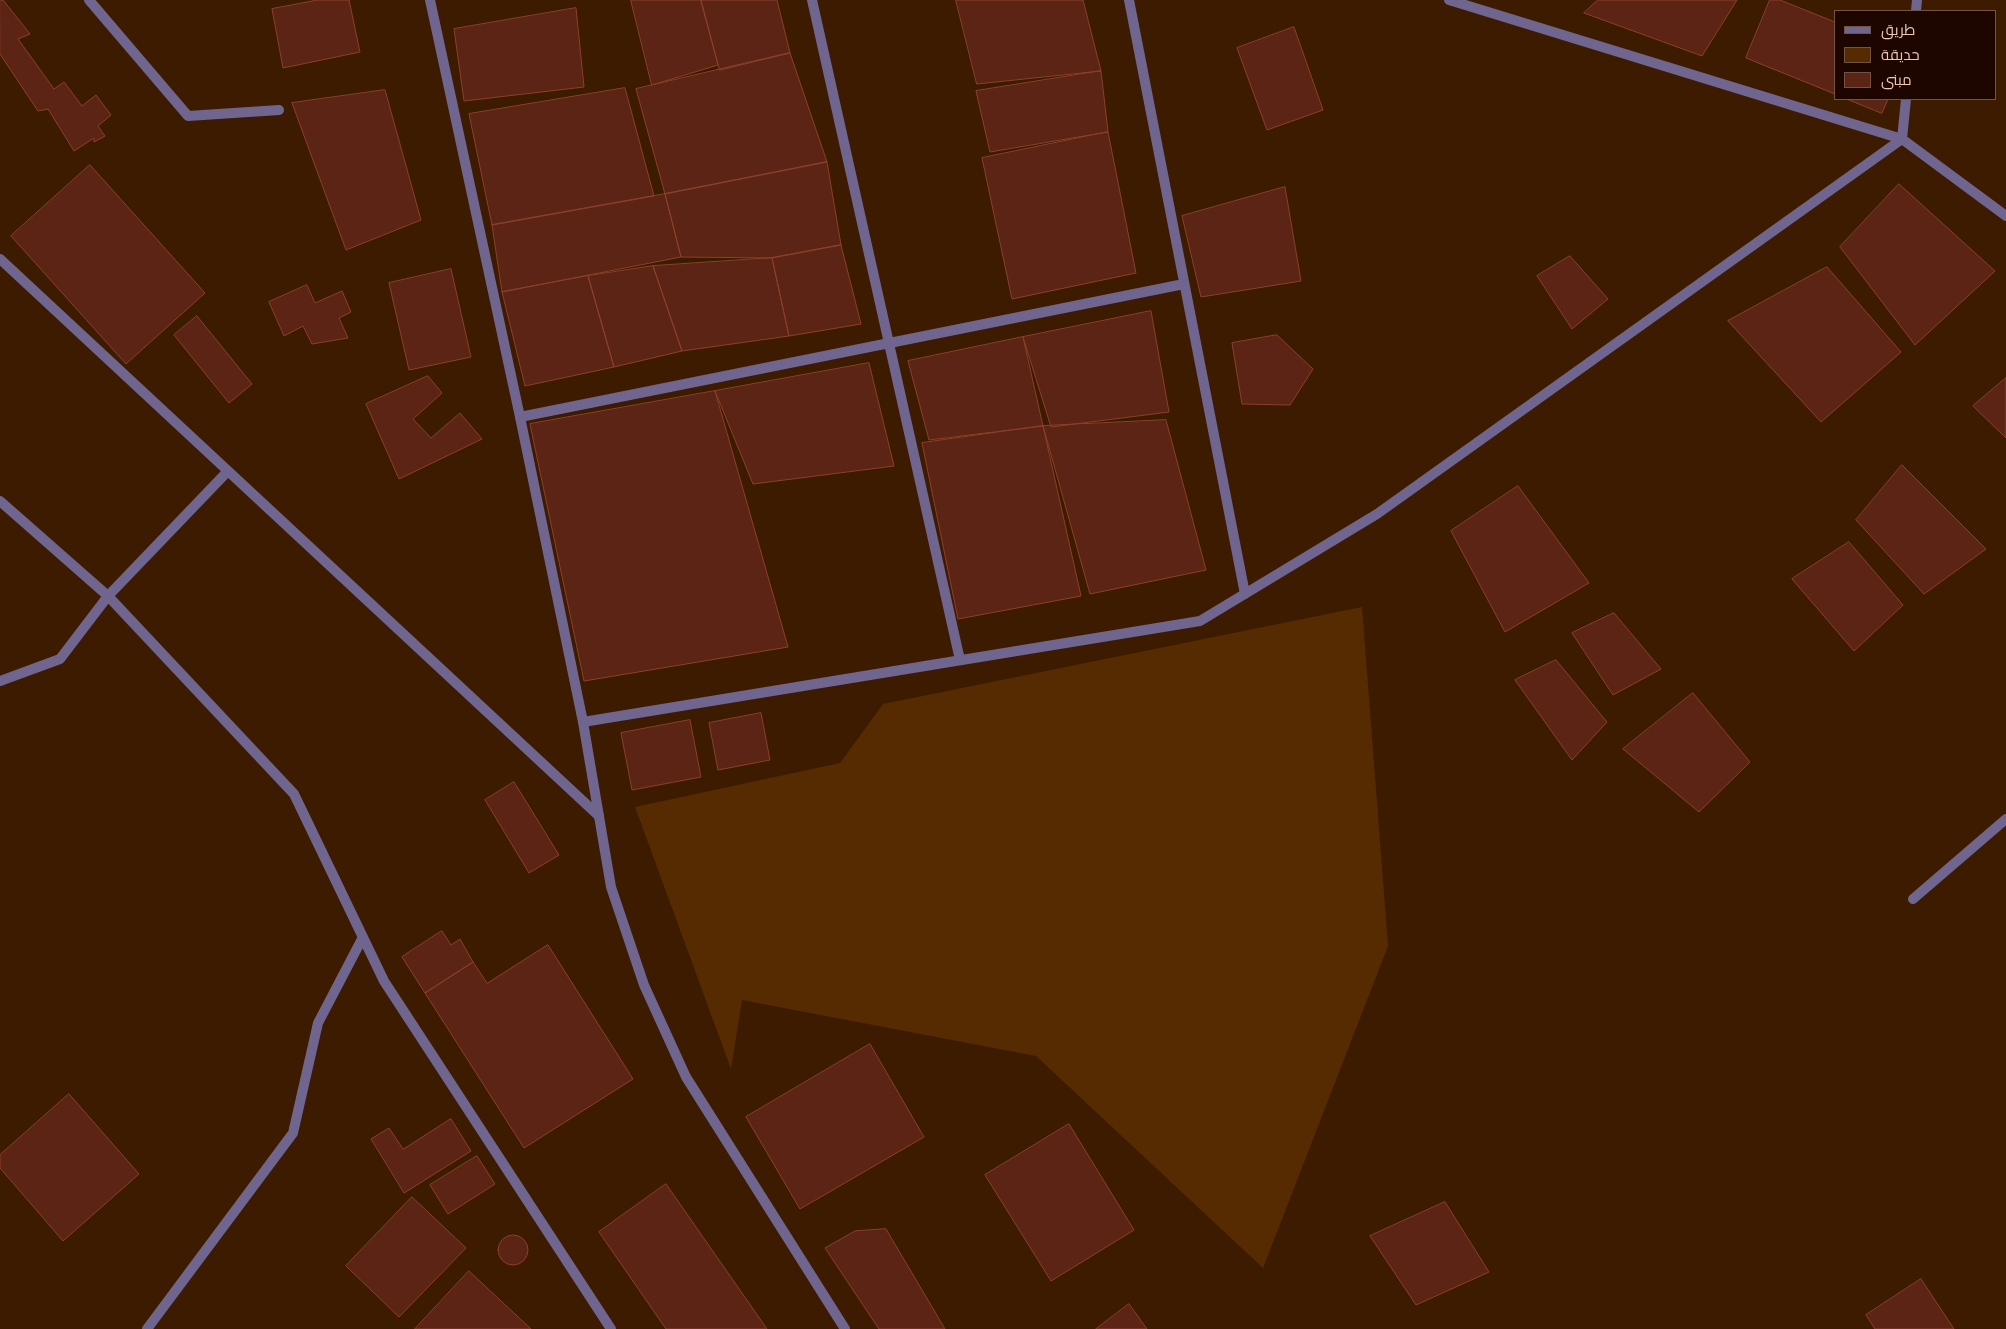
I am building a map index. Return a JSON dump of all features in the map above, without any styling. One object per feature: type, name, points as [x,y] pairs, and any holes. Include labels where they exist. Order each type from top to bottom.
[{"type":"street","points":[[89,0],[188,116],[279,110]]},
{"type":"street","points":[[430,0],[520,417],[583,722],[611,887],[641,976],[686,1077],[845,1329]]},
{"type":"street","points":[[812,0],[960,660]]},
{"type":"street","points":[[1129,0],[1245,594]]},
{"type":"street","points":[[1449,0],[1902,139],[2006,216]]},
{"type":"street","points":[[583,722],[1200,621],[1377,514],[1902,139],[1906,100]]},
{"type":"street","points":[[0,259],[599,816]]},
{"type":"street","points":[[520,417],[1184,284]]},
{"type":"street","points":[[0,681],[60,659],[108,596],[227,472]]},
{"type":"street","points":[[0,501],[108,596],[294,794],[384,980],[611,1329]]},
{"type":"street","points":[[1913,899],[2006,819]]},
{"type":"street","points":[[147,1329],[293,1133],[318,1023],[363,937]]},
{"type":"green space","points":[[1362,607],[1388,946],[1263,1268],[1036,1056],[742,1000],[731,1069],[635,807],[840,763],[883,704]]},
{"type":"building","points":[[0,0],[3,0],[30,34],[18,39],[54,89],[64,82],[82,106],[96,95],[111,115],[98,126],[105,136],[94,142],[94,138],[74,151],[48,109],[38,111],[0,54]]},
{"type":"building","points":[[318,0],[349,0],[360,52],[283,68],[272,9]]},
{"type":"building","points":[[631,0],[701,0],[718,65],[652,85]]},
{"type":"building","points":[[701,0],[777,0],[790,53],[720,70]]},
{"type":"building","points":[[956,0],[1083,0],[1101,71],[977,84]]},
{"type":"building","points":[[1598,0],[1737,0],[1702,56],[1584,13]]},
{"type":"building","points":[[1770,0],[1780,0],[1834,22],[1834,94],[1746,58]]},
{"type":"building","points":[[576,8],[584,87],[464,101],[454,29]]},
{"type":"building","points":[[1294,27],[1323,110],[1267,130],[1237,48]]},
{"type":"building","points":[[790,53],[827,162],[665,194],[636,89]]},
{"type":"building","points":[[1101,71],[1108,132],[990,152],[976,91]]},
{"type":"building","points":[[625,88],[654,196],[492,225],[469,114]]},
{"type":"building","points":[[385,90],[421,220],[346,250],[292,103]]},
{"type":"building","points":[[1850,100],[1888,100],[1882,113]]},
{"type":"building","points":[[1108,132],[1136,273],[1012,299],[982,158]]},
{"type":"building","points":[[827,162],[841,245],[772,258],[681,257],[665,194]]},
{"type":"building","points":[[90,165],[205,293],[126,364],[11,236]]},
{"type":"building","points":[[1899,184],[1995,271],[1915,345],[1840,247]]},
{"type":"building","points":[[1285,187],[1301,281],[1201,297],[1182,216]]},
{"type":"building","points":[[665,194],[681,257],[502,292],[492,225]]},
{"type":"building","points":[[841,245],[861,324],[789,336],[772,258]]},
{"type":"building","points":[[1570,256],[1608,299],[1572,329],[1537,276]]},
{"type":"building","points":[[772,258],[789,336],[682,351],[653,266]]},
{"type":"building","points":[[653,266],[682,351],[614,367],[588,276]]},
{"type":"building","points":[[1827,267],[1901,352],[1821,422],[1728,321]]},
{"type":"building","points":[[451,269],[471,357],[409,370],[389,283]]},
{"type":"building","points":[[588,276],[614,367],[525,386],[502,292]]},
{"type":"building","points":[[307,285],[315,303],[342,291],[351,312],[339,318],[348,338],[312,344],[303,326],[284,336],[269,302]]},
{"type":"building","points":[[1151,311],[1169,412],[1051,427],[1023,337]]},
{"type":"building","points":[[197,316],[252,384],[229,403],[174,335]]},
{"type":"building","points":[[1277,335],[1313,369],[1290,405],[1242,404],[1232,343]]},
{"type":"building","points":[[1023,337],[1043,426],[929,440],[908,361]]},
{"type":"building","points":[[869,363],[894,466],[753,484],[715,391]]},
{"type":"building","points":[[428,376],[442,393],[413,419],[431,438],[460,413],[482,439],[399,479],[366,404]]},
{"type":"building","points":[[2006,378],[2006,438],[1973,406]]},
{"type":"building","points":[[715,391],[788,647],[584,681],[530,424]]},
{"type":"building","points":[[1166,420],[1206,570],[1090,594],[1043,426]]},
{"type":"building","points":[[1043,426],[1081,596],[958,619],[922,443]]},
{"type":"building","points":[[1902,465],[1986,549],[1924,594],[1856,520]]},
{"type":"building","points":[[1518,486],[1589,583],[1505,632],[1451,531]]},
{"type":"building","points":[[1849,542],[1903,605],[1854,651],[1792,579]]},
{"type":"building","points":[[1614,613],[1661,669],[1613,695],[1572,633]]},
{"type":"building","points":[[1556,660],[1607,722],[1572,760],[1515,680]]},
{"type":"building","points":[[1693,693],[1750,762],[1699,812],[1623,749]]},
{"type":"building","points":[[761,713],[770,760],[718,770],[709,723]]},
{"type":"building","points":[[690,720],[701,777],[632,790],[621,733]]},
{"type":"building","points":[[514,782],[559,855],[529,873],[485,800]]},
{"type":"building","points":[[442,931],[451,945],[460,939],[473,962],[425,993],[402,957]]},
{"type":"building","points":[[548,945],[633,1079],[524,1148],[425,993],[473,962],[487,983]]},
{"type":"building","points":[[870,1044],[924,1137],[800,1209],[746,1117]]},
{"type":"building","points":[[69,1094],[139,1174],[63,1241],[0,1168],[0,1155]]},
{"type":"building","points":[[451,1119],[471,1151],[404,1193],[371,1139],[389,1128],[403,1149]]},
{"type":"building","points":[[1069,1124],[1134,1230],[1051,1281],[985,1175]]},
{"type":"building","points":[[477,1156],[495,1184],[448,1214],[430,1185]]},
{"type":"building","points":[[666,1184],[767,1329],[666,1329],[599,1232]]},
{"type":"building","points":[[412,1197],[466,1248],[399,1317],[346,1266]]},
{"type":"building","points":[[1445,1202],[1489,1272],[1416,1305],[1370,1236]]},
{"type":"building","points":[[886,1229],[945,1329],[879,1329],[825,1248],[855,1231]]},
{"type":"building","points":[[513,1235],[524,1239],[528,1250],[524,1261],[513,1265],[502,1261],[498,1250],[502,1239]]},
{"type":"building","points":[[469,1271],[531,1329],[415,1329]]},
{"type":"building","points":[[1921,1279],[1954,1329],[1875,1329],[1866,1315]]},
{"type":"building","points":[[1129,1304],[1147,1329],[1096,1329]]}]
